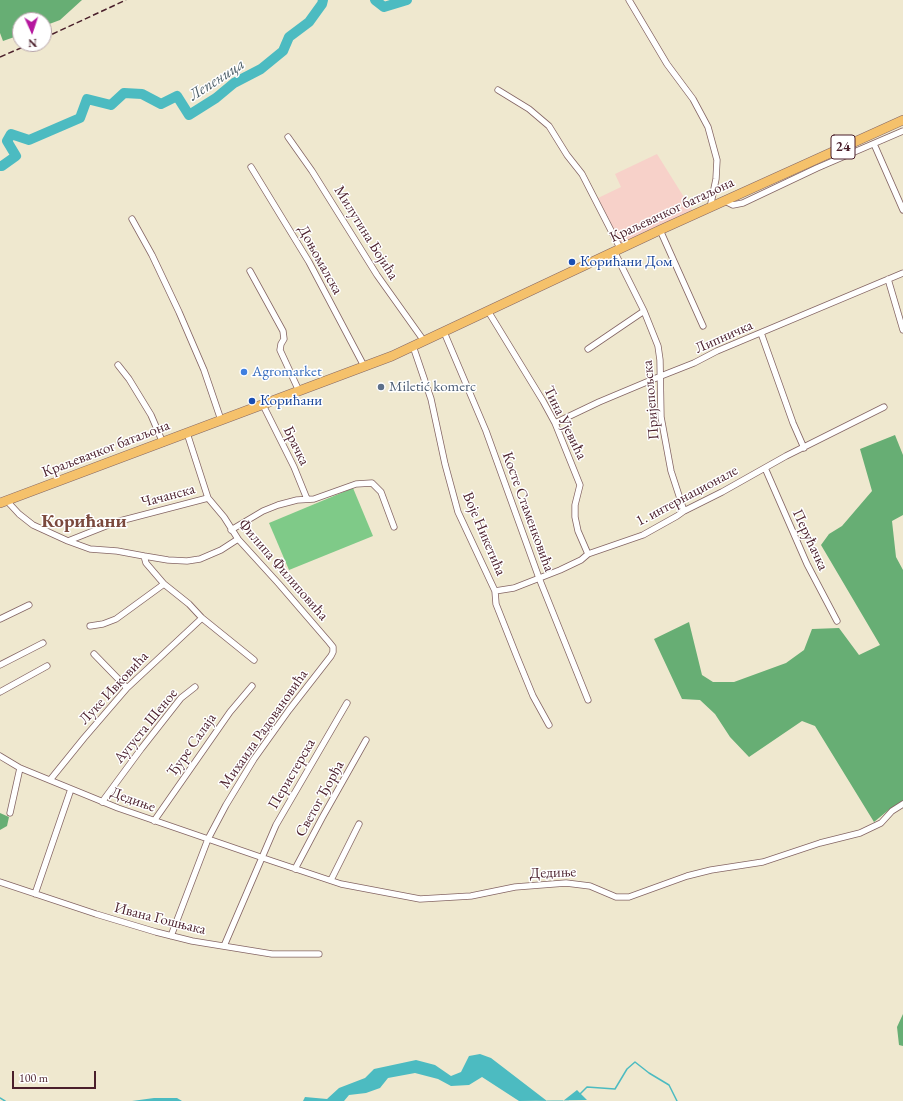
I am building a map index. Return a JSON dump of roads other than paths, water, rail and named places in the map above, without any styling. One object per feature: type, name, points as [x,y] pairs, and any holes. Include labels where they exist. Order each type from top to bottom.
[{"type":"main road","name":"Краљевачког батаљона","points":[[3,502],[263,405],[413,346],[660,230],[903,120]]},
{"type":"street","points":[[629,0],[668,64],[693,99],[708,126],[717,160],[716,180],[710,208]]},
{"type":"street","name":"Пријепољска","points":[[498,90],[529,109],[549,126],[567,155],[582,174],[644,311],[658,346],[661,376],[661,417],[671,471],[684,511]]},
{"type":"street","points":[[725,201],[733,205],[743,203],[817,168],[903,131]]},
{"type":"street","name":"Милутина Бојића","points":[[288,137],[317,178],[377,275],[424,341]]},
{"type":"street","points":[[874,144],[903,210]]},
{"type":"street","name":"Доњомалска","points":[[251,167],[309,262],[364,366]]},
{"type":"street","points":[[132,219],[152,255],[179,312],[204,370],[221,420]]},
{"type":"street","points":[[660,230],[704,326]]},
{"type":"street","points":[[250,271],[283,331],[284,338],[280,350],[298,391]]},
{"type":"street","name":"Липничка","points":[[555,423],[600,402],[694,363],[717,351],[903,273]]},
{"type":"street","points":[[888,279],[903,330]]},
{"type":"street","name":"Тина Ујевића","points":[[488,311],[555,423],[580,485],[575,505],[575,517],[578,531],[588,554]]},
{"type":"street","points":[[588,349],[644,311]]},
{"type":"street","name":"Косте Стаменковића","points":[[444,332],[486,432],[539,578],[588,700]]},
{"type":"street","points":[[761,333],[793,423],[804,448]]},
{"type":"street","name":"Воје Никетића","points":[[413,346],[431,399],[445,464],[458,512],[496,591],[496,604],[499,615],[533,696],[549,725]]},
{"type":"street","points":[[118,365],[129,379],[151,415],[163,443]]},
{"type":"street","name":"Брачка","points":[[263,405],[294,467],[307,499]]},
{"type":"street","name":"1. интернационале","points":[[496,591],[514,588],[560,570],[581,560],[588,554],[643,535],[684,511],[884,407]]},
{"type":"street","name":"Филипа Филиповића","points":[[187,433],[208,498],[224,517],[238,539],[329,642],[332,647],[331,656]]},
{"type":"street","name":"Перућачка","points":[[765,468],[807,564],[837,621]]},
{"type":"street","points":[[231,530],[263,511],[278,506],[307,499],[314,499],[356,484],[372,483],[381,492],[394,527]]},
{"type":"street","name":"Чачанска","points":[[68,541],[116,522],[208,498]]},
{"type":"street","points":[[3,502],[33,525],[90,549],[117,551],[168,560],[187,561],[200,559],[221,550],[238,539]]},
{"type":"street","points":[[144,556],[146,563],[164,584],[189,604],[202,618],[254,660]]},
{"type":"street","points":[[90,626],[103,624],[116,619],[164,584]]},
{"type":"street","points":[[0,618],[29,605]]},
{"type":"street","name":"Луке Ивковића","points":[[50,780],[127,688],[202,618]]},
{"type":"street","points":[[0,665],[43,643]]},
{"type":"street","points":[[94,654],[127,688]]},
{"type":"street","name":"Михаила Радовановића","points":[[170,936],[208,839],[226,805],[254,759],[289,710],[331,656]]},
{"type":"street","points":[[0,692],[47,666]]},
{"type":"street","name":"Ђуре Салаја","points":[[154,820],[230,712],[252,686]]},
{"type":"street","name":"Аугуста Шеное","points":[[102,802],[180,698],[196,687]]},
{"type":"street","name":"Перистерска","points":[[261,858],[276,825],[347,703]]},
{"type":"street","name":"Светог Ђорђа","points":[[295,869],[366,740]]},
{"type":"street","name":"Дедиње","points":[[0,756],[20,768],[102,802],[261,858],[341,884],[420,899],[471,896],[515,887],[566,883],[590,886],[616,897],[625,897],[693,874],[763,862],[820,843],[860,833],[881,823],[892,811],[903,804]]},
{"type":"street","points":[[10,813],[20,768]]},
{"type":"street","points":[[36,894],[71,789]]},
{"type":"street","points":[[331,880],[359,824]]},
{"type":"street","points":[[224,946],[260,865],[261,858]]},
{"type":"street","name":"Ивана Гошњака","points":[[0,882],[96,914],[170,936],[272,954],[319,954]]},
{"type":"water","points":[[480,1054],[491,1058],[546,1101],[519,1101],[482,1077],[469,1085],[451,1086],[438,1079],[415,1073],[388,1078],[380,1088],[366,1093],[349,1095],[344,1101],[303,1101],[305,1097],[327,1099],[339,1088],[365,1078],[374,1069],[416,1060],[435,1065],[451,1076],[461,1072],[469,1056]]},
{"type":"water","points":[[577,1090],[587,1100],[564,1100]]},
{"type":"water","points":[[154,1098],[177,1098],[182,1101],[132,1101]]},
{"type":"waterway","name":"Лепеница","points":[[0,166],[16,156],[7,141],[11,134],[29,140],[80,118],[87,99],[111,105],[124,93],[142,94],[161,104],[177,96],[189,115],[216,98],[234,83],[261,69],[283,51],[289,37],[309,22],[322,4],[323,0]]},
{"type":"waterway","name":"Лепеница","points":[[375,0],[384,7],[407,0]]},
{"type":"waterway","points":[[579,1095],[587,1087],[615,1089],[627,1069],[635,1062],[649,1073],[669,1085],[677,1101]]},
{"type":"waterway","points":[[0,1098],[5,1101]]},
{"type":"railway","points":[[52,34],[126,0]]},
{"type":"railway","points":[[0,57],[12,52]]},
{"type":"place","name":"Корићани Дом","points":[[572,262]]},
{"type":"place","name":"Agromarket","points":[[244,372]]},
{"type":"place","name":"Miletić komerc","points":[[381,387]]},
{"type":"place","name":"Корићани","points":[[252,401]]},
{"type":"district","name":"Корићани","points":[[84,522]]}]
